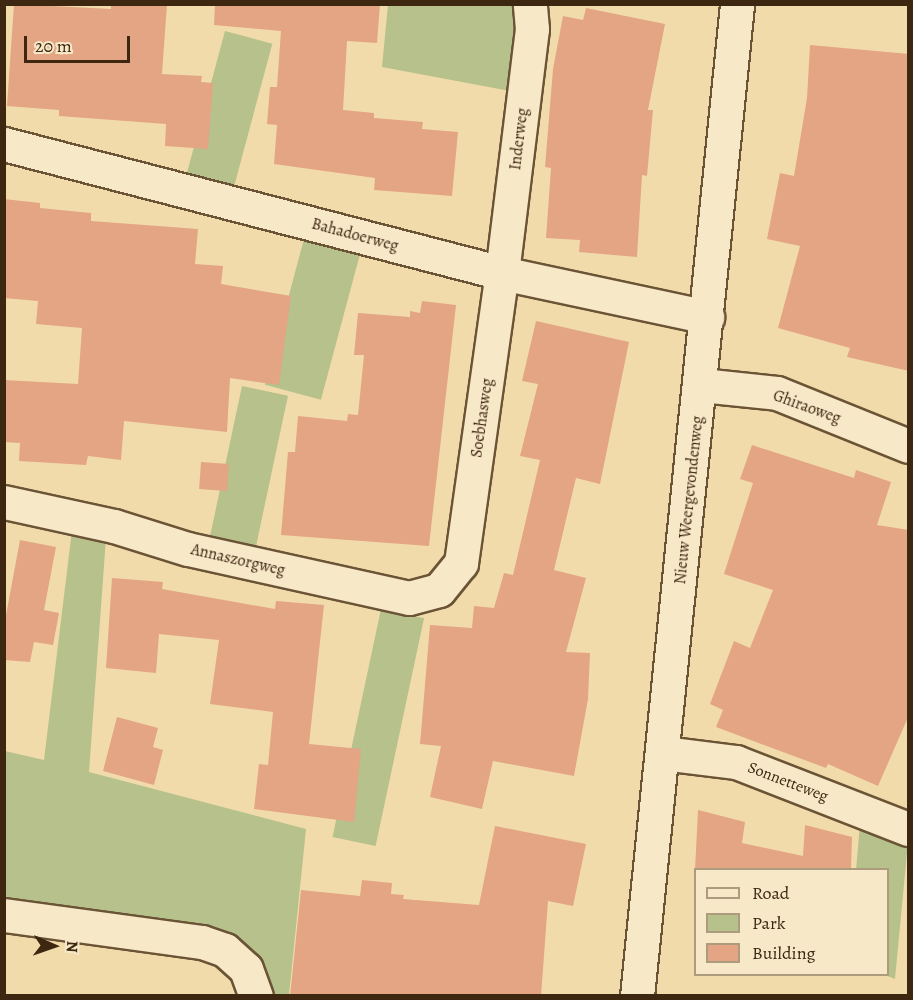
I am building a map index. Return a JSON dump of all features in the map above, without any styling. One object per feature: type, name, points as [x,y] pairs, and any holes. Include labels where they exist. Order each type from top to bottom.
[{"type":"street","name":"Inderweg","points":[[502,273],[532,29],[530,4]]},
{"type":"street","name":"Nieuw Weergevondenweg","points":[[637,996],[701,385],[736,4]]},
{"type":"street","name":"Bahadoerweg","points":[[4,144],[502,273],[707,317]]},
{"type":"street","name":"Soebhasweg","points":[[461,563],[502,273]]},
{"type":"street","name":"Ghiraoweg","points":[[701,385],[777,393],[909,446]]},
{"type":"street","name":"Annaszorgweg","points":[[4,502],[114,526],[188,549],[409,598],[439,590],[461,563]]},
{"type":"street","name":"Sonnetteweg","points":[[663,753],[736,762],[909,829]]},
{"type":"street","points":[[4,915],[202,942],[225,950],[246,969],[256,996]]},
{"type":"green space","points":[[388,5],[519,5],[515,92],[382,67]]},
{"type":"green space","points":[[225,31],[272,44],[233,191],[186,178]]},
{"type":"green space","points":[[304,239],[360,254],[321,400],[265,385]]},
{"type":"green space","points":[[242,386],[288,396],[255,551],[209,542]]},
{"type":"green space","points":[[72,530],[106,538],[89,772],[306,829],[289,995],[263,995],[253,961],[5,907],[5,751],[44,760]]},
{"type":"green space","points":[[381,609],[424,618],[376,846],[333,837]]},
{"type":"green space","points":[[860,824],[908,842],[895,979],[888,976],[889,868],[856,868]]},
{"type":"building","points":[[14,4],[111,9],[111,4],[167,4],[162,74],[202,76],[201,82],[213,83],[208,149],[165,146],[166,124],[59,116],[59,110],[7,106]]},
{"type":"building","points":[[215,4],[380,4],[377,43],[347,41],[343,110],[374,113],[374,118],[423,122],[422,129],[458,132],[452,196],[374,190],[375,178],[274,164],[277,125],[267,124],[270,87],[277,87],[281,31],[214,25]]},
{"type":"building","points":[[586,8],[665,24],[648,110],[653,110],[647,176],[642,175],[637,257],[579,252],[580,240],[546,238],[551,168],[545,167],[553,69],[563,16],[583,20]]},
{"type":"building","points":[[810,45],[909,54],[909,371],[847,357],[850,348],[778,328],[800,246],[767,239],[780,173],[794,176],[807,98]]},
{"type":"building","points":[[4,199],[40,203],[40,208],[91,213],[91,221],[198,229],[195,264],[223,266],[221,284],[291,296],[279,385],[230,378],[227,432],[124,421],[121,460],[88,456],[86,465],[19,461],[20,443],[4,442],[4,380],[78,384],[82,328],[36,324],[38,301],[4,298]]},
{"type":"building","points":[[422,301],[456,305],[429,546],[281,535],[288,452],[295,452],[298,416],[347,421],[348,414],[358,415],[364,355],[354,355],[358,313],[410,317],[410,311],[420,313]]},
{"type":"building","points":[[536,321],[629,342],[600,484],[576,478],[554,570],[586,578],[566,652],[590,653],[588,699],[574,776],[493,761],[482,809],[430,797],[441,746],[420,744],[430,625],[472,628],[474,606],[494,608],[504,573],[513,575],[540,460],[520,456],[538,384],[522,381]]},
{"type":"building","points":[[752,445],[854,478],[856,470],[891,482],[877,525],[909,530],[909,715],[878,786],[828,764],[826,768],[716,727],[723,710],[710,704],[734,641],[750,648],[773,590],[724,574],[753,483],[740,479]]},
{"type":"building","points":[[201,462],[229,464],[227,491],[199,489]]},
{"type":"building","points":[[20,540],[56,547],[44,610],[59,613],[53,645],[34,642],[30,662],[4,660],[4,626]]},
{"type":"building","points":[[112,578],[163,582],[162,589],[275,609],[276,601],[324,605],[309,744],[361,749],[354,822],[254,809],[259,764],[268,765],[273,712],[210,704],[219,640],[159,634],[156,673],[106,668]]},
{"type":"building","points":[[117,717],[158,728],[153,747],[163,750],[154,785],[103,771]]},
{"type":"building","points":[[698,810],[745,822],[742,843],[803,856],[805,825],[852,837],[851,868],[695,868]]},
{"type":"building","points":[[495,826],[586,844],[573,906],[548,901],[541,996],[290,996],[301,890],[360,896],[362,880],[392,883],[391,894],[404,895],[403,899],[479,905]]}]
